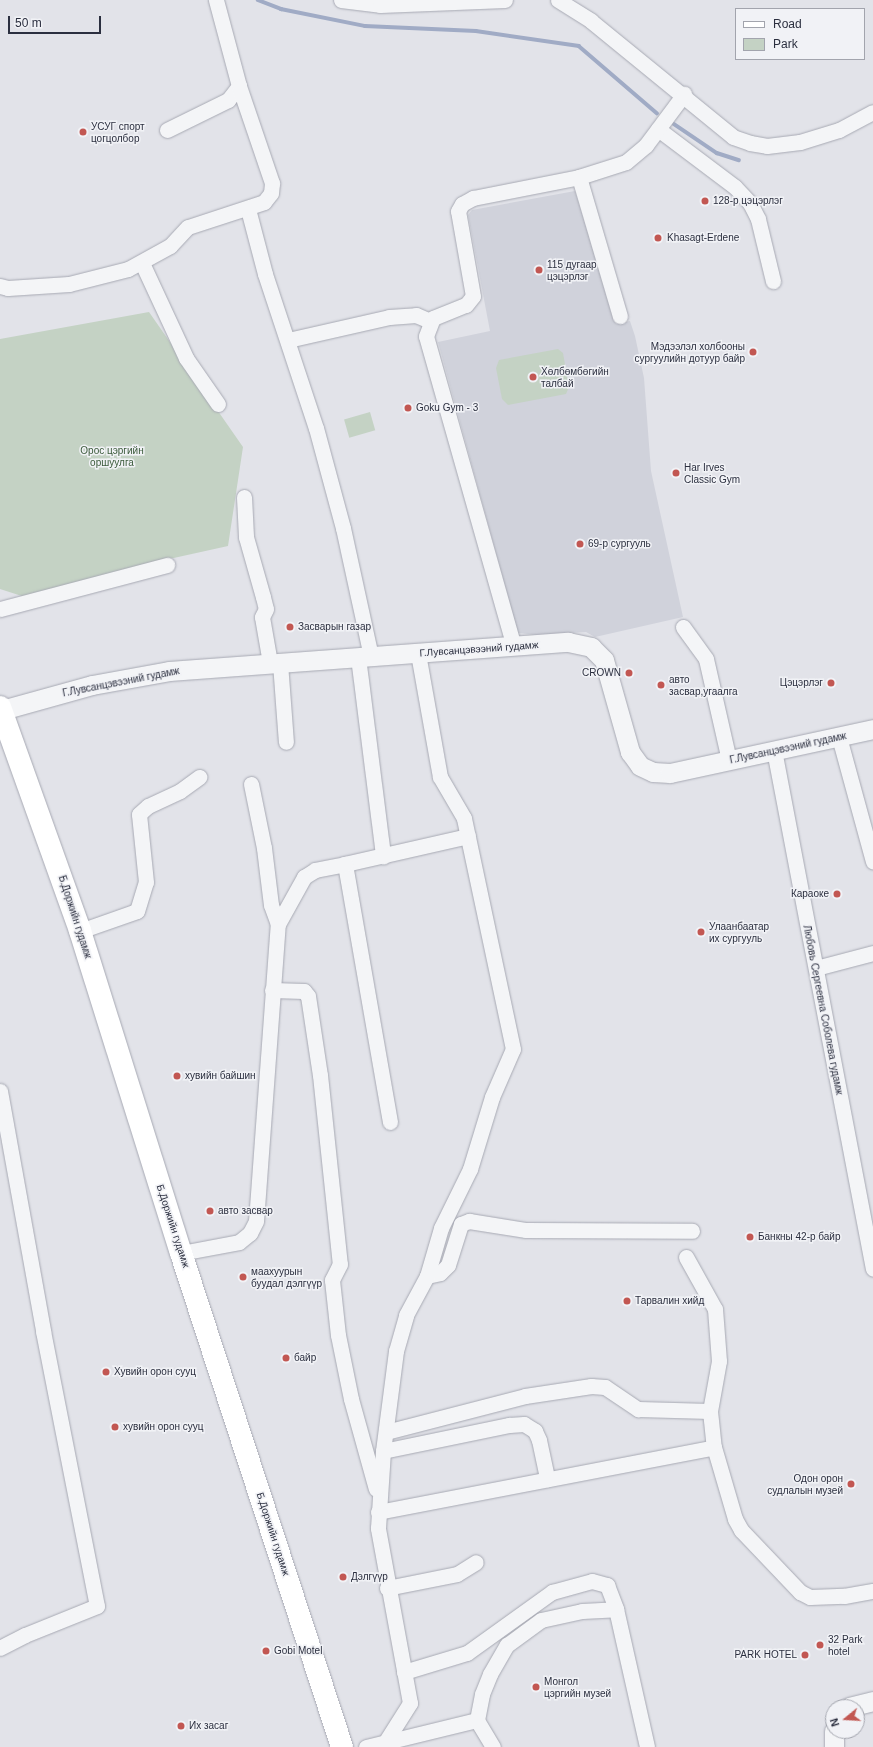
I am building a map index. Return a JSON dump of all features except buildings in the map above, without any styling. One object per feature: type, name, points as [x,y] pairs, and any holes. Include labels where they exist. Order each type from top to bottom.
[{"type":"main road","name":"Б.Доржийн гудамж","points":[[1,709],[80,931],[181,1253],[342,1747]]},
{"type":"street","points":[[0,286],[8,288],[69,284],[142,263],[170,246],[188,227],[248,209],[267,199],[272,186],[239,86],[216,0]]},
{"type":"street","points":[[341,0],[380,5],[505,0]]},
{"type":"street","points":[[558,0],[582,14],[684,94],[733,137],[767,146],[812,139],[839,130],[873,112]]},
{"type":"street","points":[[167,130],[228,100],[239,86]]},
{"type":"street","points":[[514,647],[427,341],[426,332],[430,321],[438,314],[468,303],[473,296],[458,217],[462,204],[476,198],[579,177],[630,160],[658,129],[684,94]]},
{"type":"street","points":[[658,129],[735,187],[750,203],[758,218],[773,281]]},
{"type":"street","points":[[579,177],[620,316]]},
{"type":"street","points":[[248,209],[265,274],[316,428],[343,528],[365,657],[383,856]]},
{"type":"street","points":[[142,263],[186,358],[218,404]]},
{"type":"street","points":[[288,340],[389,317],[416,316],[430,321]]},
{"type":"street","points":[[244,497],[246,537],[266,609],[262,617],[275,663],[286,742]]},
{"type":"street","points":[[0,609],[167,565]]},
{"type":"street","points":[[683,627],[706,658],[729,760]]},
{"type":"street","name":"Г.Лувсанцэвээний гудамж","points":[[1,709],[92,685],[169,671],[574,642],[586,645],[597,652],[608,669],[630,752],[638,764],[657,774],[670,773],[873,729]]},
{"type":"street","points":[[386,1741],[409,1708],[404,1672],[379,1547],[379,1506],[383,1451],[396,1351],[406,1314],[427,1276],[441,1228],[470,1169],[495,1087],[513,1054],[468,836],[461,811],[440,777],[418,654]]},
{"type":"street","points":[[839,737],[873,861]]},
{"type":"street","name":"Любовь Сергеевна Соболева гудамж","points":[[774,750],[873,1269]]},
{"type":"street","points":[[80,931],[137,911],[146,882],[139,814],[148,806],[180,791],[199,777]]},
{"type":"street","points":[[251,784],[264,848],[271,905],[278,924]]},
{"type":"street","points":[[181,1253],[238,1242],[250,1233],[256,1221],[278,924],[297,887],[307,874],[468,836]]},
{"type":"street","points":[[345,864],[390,1122]]},
{"type":"street","points":[[816,968],[873,953]]},
{"type":"street","points":[[272,990],[304,991],[308,996],[320,1075],[340,1264],[332,1280],[338,1335],[351,1399],[379,1506]]},
{"type":"street","points":[[0,1091],[43,1331],[97,1606],[25,1635],[0,1648]]},
{"type":"street","points":[[427,1276],[440,1273],[448,1265],[461,1224],[469,1221],[526,1230],[692,1231]]},
{"type":"street","points":[[686,1257],[715,1309],[719,1361],[710,1411],[714,1447],[734,1519],[741,1530],[800,1592],[810,1597],[844,1596],[873,1591]]},
{"type":"street","points":[[386,1432],[525,1396],[591,1386],[605,1388],[638,1409],[710,1411]]},
{"type":"street","points":[[383,1451],[509,1425],[524,1424],[535,1431],[539,1440],[547,1479]]},
{"type":"street","points":[[379,1506],[547,1479],[714,1447]]},
{"type":"street","points":[[387,1588],[457,1574],[476,1562]]},
{"type":"street","points":[[404,1672],[467,1653],[552,1592],[592,1581],[607,1585],[616,1609],[647,1747]]},
{"type":"street","points":[[493,1747],[478,1720],[482,1694],[507,1645],[541,1620],[582,1611],[616,1609]]},
{"type":"street","points":[[366,1747],[478,1720]]},
{"type":"shaded area","name":"69-р сургууль","points":[[575,191],[616,324],[630,321],[635,336],[644,378],[651,471],[683,617],[595,637],[586,632],[538,635],[518,633],[438,342],[490,331],[468,215],[472,210]]},
{"type":"green space","name":"Орос цэргийн оршуулга","points":[[149,312],[243,447],[228,546],[142,565],[28,598],[0,589],[0,339]]},
{"type":"green space","name":"Хөлбөмбөгийн талбай","points":[[558,349],[563,353],[569,387],[566,394],[508,405],[502,399],[496,368],[499,360]]},
{"type":"green space","points":[[370,412],[375,430],[349,438],[344,419]]},
{"type":"waterway","points":[[258,0],[281,9],[365,26],[476,31],[579,46],[657,113]]},
{"type":"waterway","points":[[674,124],[717,153],[739,160]]},
{"type":"place","name":"УСУГ спорт цогцолбор","points":[[83,132]]},
{"type":"place","name":"128-р цэцэрлэг","points":[[705,201]]},
{"type":"place","name":"Khasagt-Erdene","points":[[658,238]]},
{"type":"place","name":"115 дугаар цэцэрлэг","points":[[539,270]]},
{"type":"place","name":"Мэдээлэл холбооны сургуулийн дотуур байр","points":[[753,352]]},
{"type":"place","name":"Хөлбөмбөгийн талбай","points":[[533,377]]},
{"type":"place","name":"Goku Gym - 3","points":[[408,408]]},
{"type":"place","name":"Har Irves Classic Gym","points":[[676,473]]},
{"type":"place","name":"69-р сургууль","points":[[580,544]]},
{"type":"place","name":"Засварын газар","points":[[290,627]]},
{"type":"place","name":"CROWN","points":[[629,673]]},
{"type":"place","name":"Цэцэрлэг","points":[[831,683]]},
{"type":"place","name":"авто засвар,угаалга","points":[[661,685]]},
{"type":"place","name":"Караоке","points":[[837,894]]},
{"type":"place","name":"Улаанбаатар их сургууль","points":[[701,932]]},
{"type":"place","name":"хувийн байшин","points":[[177,1076]]},
{"type":"place","name":"авто засвар","points":[[210,1211]]},
{"type":"place","name":"Банкны 42-р байр","points":[[750,1237]]},
{"type":"place","name":"маахуурын буудал дэлгүүр","points":[[243,1277]]},
{"type":"place","name":"Тарвалин хийд","points":[[627,1301]]},
{"type":"place","name":"байр","points":[[286,1358]]},
{"type":"place","name":"Хувийн орон сууц","points":[[106,1372]]},
{"type":"place","name":"хувийн орон сууц","points":[[115,1427]]},
{"type":"place","name":"Одон орон судлалын музей","points":[[851,1484]]},
{"type":"place","name":"Дэлгүүр","points":[[343,1577]]},
{"type":"place","name":"32 Park hotel","points":[[820,1645]]},
{"type":"place","name":"Gobi Motel","points":[[266,1651]]},
{"type":"place","name":"PARK HOTEL","points":[[805,1655]]},
{"type":"place","name":"Монгол цэргийн музей","points":[[536,1687]]},
{"type":"place","name":"Их засаг","points":[[181,1726]]}]
